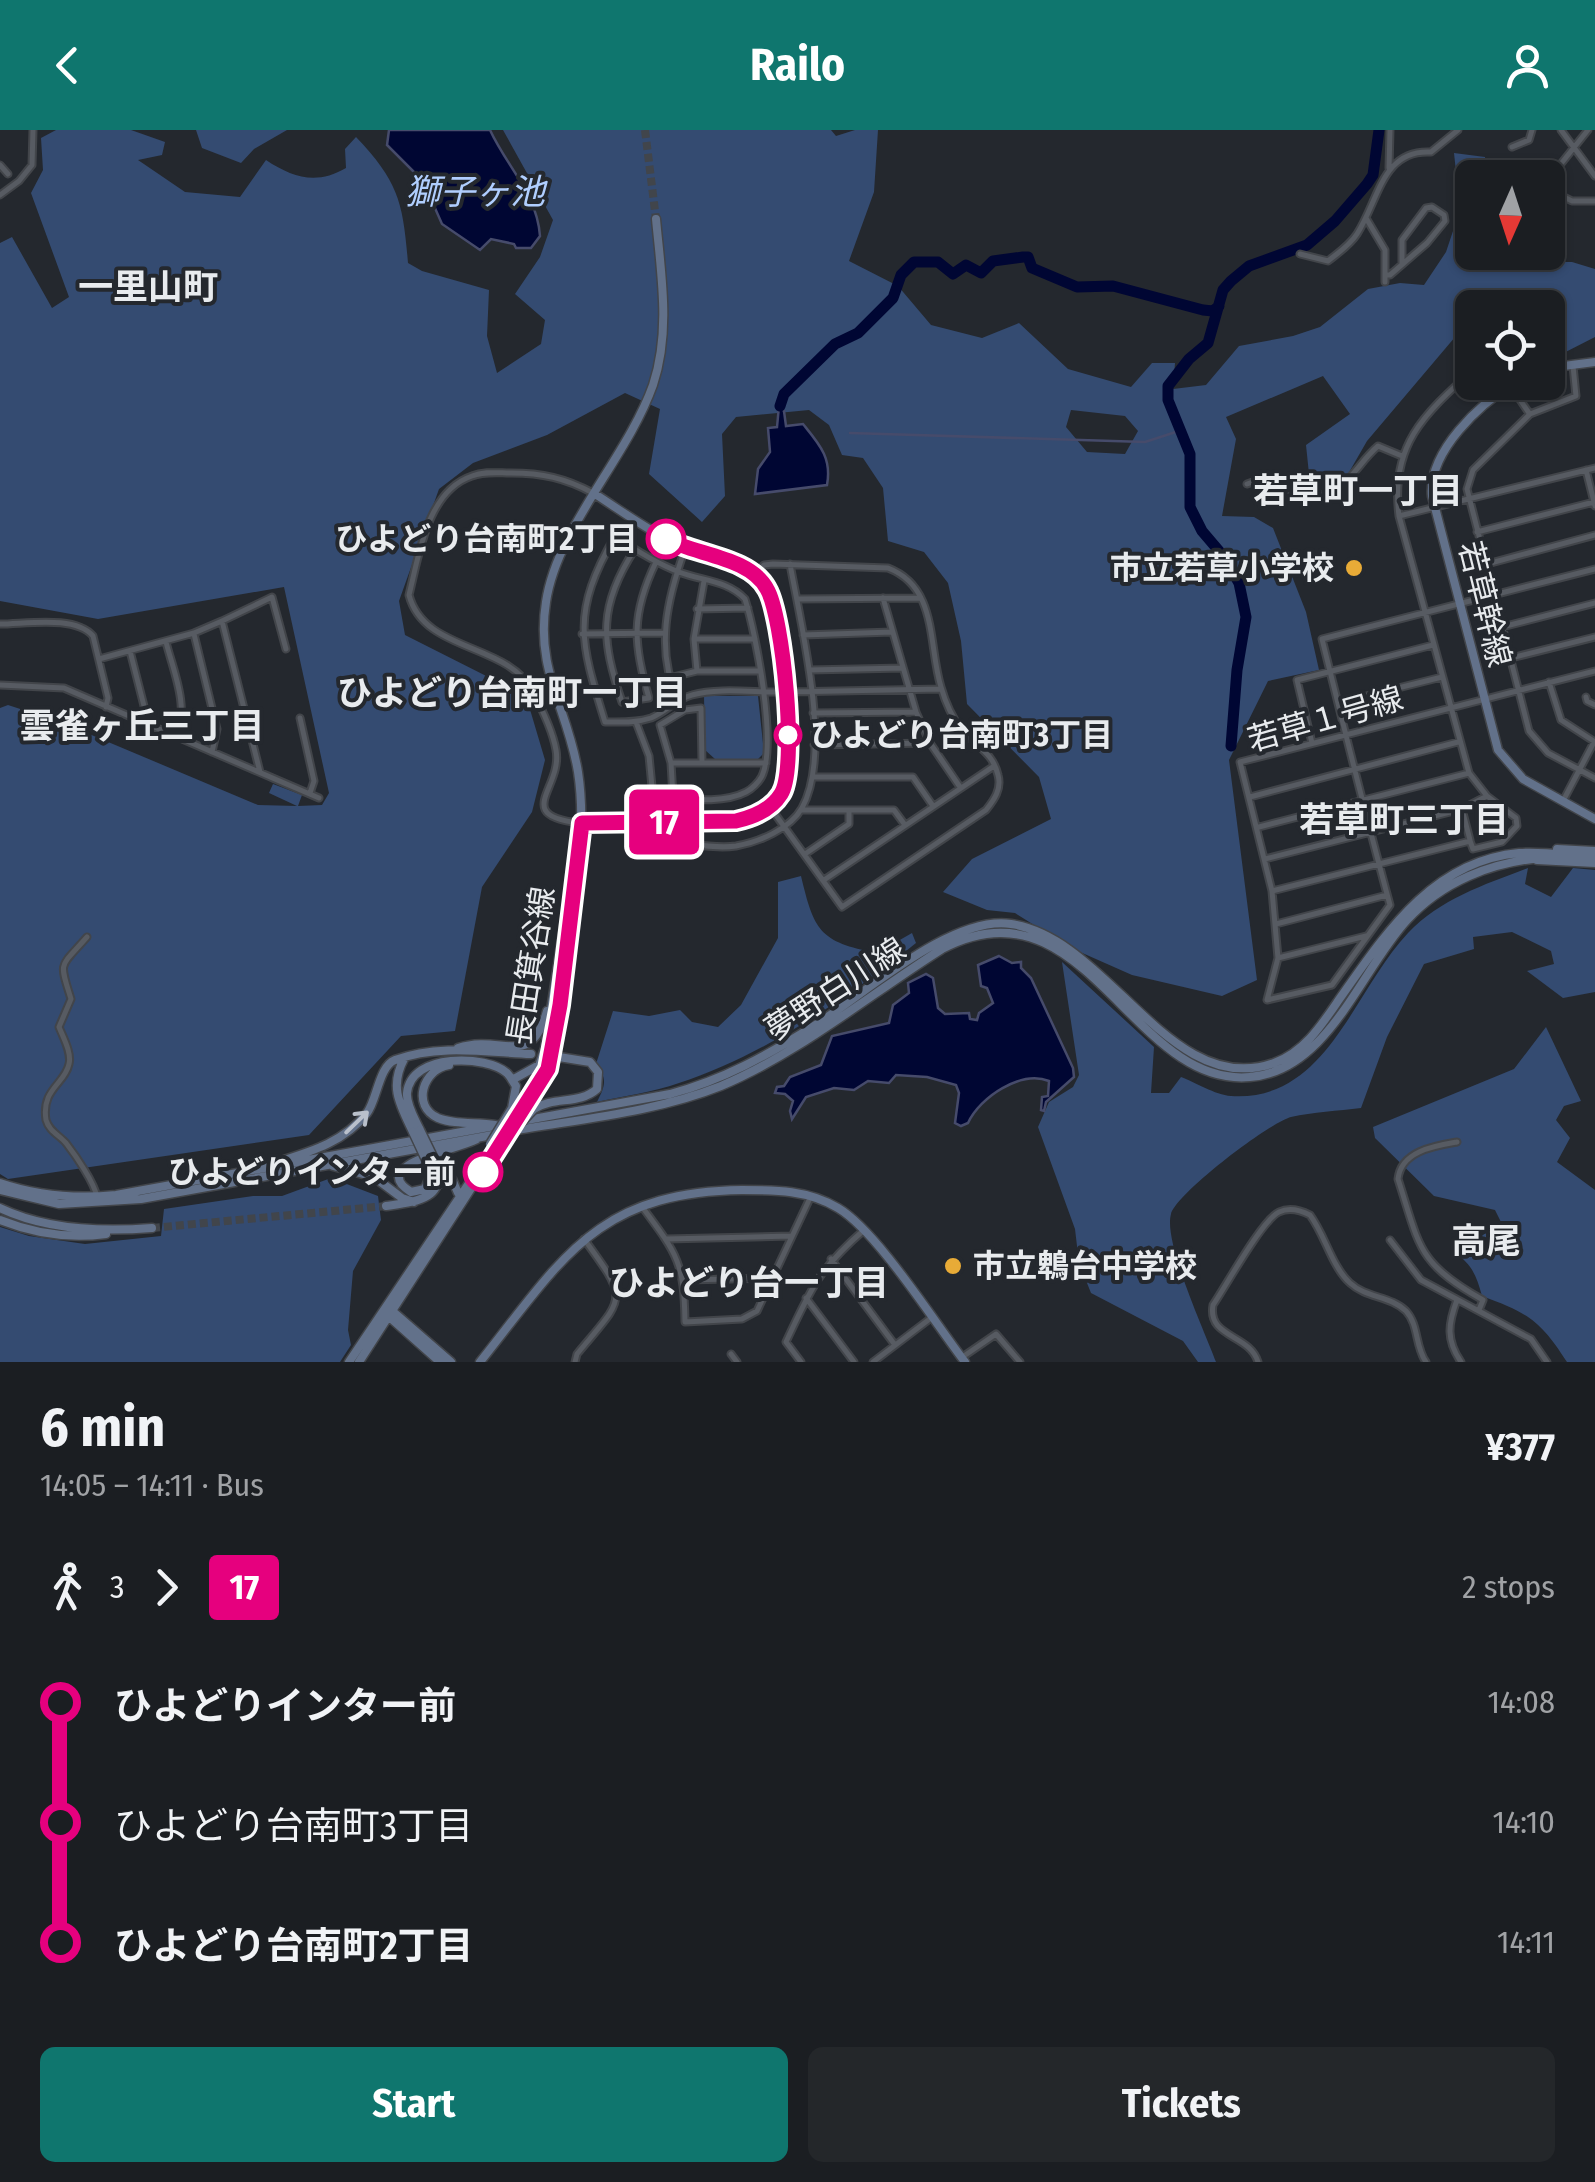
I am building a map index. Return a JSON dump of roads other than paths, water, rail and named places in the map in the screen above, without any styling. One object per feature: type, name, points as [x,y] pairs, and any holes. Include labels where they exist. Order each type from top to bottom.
[{"type":"street","points":[[0,195],[32,165],[33,130]]},
{"type":"street","points":[[1300,254],[1328,261],[1354,238],[1389,168],[1390,130]]},
{"type":"street","points":[[1389,168],[1414,151],[1431,152],[1458,130]]},
{"type":"street","points":[[1512,147],[1529,140],[1532,130]]},
{"type":"street","points":[[1561,130],[1595,176]]},
{"type":"street","points":[[1564,160],[1588,130]]},
{"type":"street","points":[[0,165],[8,174]]},
{"type":"street","points":[[1565,197],[1595,201]]},
{"type":"street","points":[[1366,218],[1384,246],[1386,278],[1427,244],[1445,221],[1444,216],[1432,206],[1426,208],[1402,240],[1402,264]]},
{"type":"street","name":"長田箕谷線","points":[[359,1362],[428,1244],[548,1069],[582,823],[578,770],[548,676],[543,622],[556,564],[652,384],[664,319],[656,219]]},
{"type":"street","points":[[1573,362],[1576,396],[1530,414],[1473,470],[1468,482],[1469,499],[1528,731],[1537,743],[1595,778]]},
{"type":"street","points":[[1565,364],[1595,362]]},
{"type":"street","points":[[1455,388],[1420,423],[1402,456],[1396,494],[1458,742],[1469,772],[1487,796],[1516,818],[1517,826],[1502,842],[1473,849],[1462,809]]},
{"type":"street","name":"若草幹線","points":[[1492,400],[1440,454],[1432,475],[1434,507],[1496,743],[1507,763],[1523,779],[1595,819]]},
{"type":"street","points":[[1521,400],[1530,414]]},
{"type":"street","points":[[1247,484],[1269,480],[1274,488],[1309,496],[1331,492],[1351,481],[1363,459],[1378,446],[1402,456]]},
{"type":"street","points":[[1399,516],[1595,468]]},
{"type":"street","points":[[1478,532],[1594,504],[1586,470]]},
{"type":"street","points":[[482,473],[562,477],[685,549],[744,566],[767,588],[774,607],[786,692],[789,767],[781,794],[754,817],[736,821],[557,820],[543,806],[555,772],[556,749],[532,689],[506,666],[425,625],[412,606],[410,596],[418,560],[438,504],[460,481],[482,473]]},
{"type":"street","points":[[636,722],[649,756],[654,797],[731,798],[749,791],[761,779],[766,762],[762,693],[748,608],[736,590],[726,584],[704,581],[656,562],[615,536],[589,587],[582,634],[604,722],[651,718],[678,700],[698,694],[762,693],[786,692],[910,690],[942,689]]},
{"type":"street","points":[[1486,564],[1595,536]]},
{"type":"street","points":[[635,549],[616,577],[604,633],[607,659],[622,702],[649,698],[637,658],[635,632],[644,588],[656,562]]},
{"type":"street","points":[[678,700],[669,678],[664,632],[685,549]]},
{"type":"street","points":[[755,574],[764,565],[790,564],[888,568],[904,574],[915,585],[932,628],[942,689],[960,727],[986,750],[999,784],[995,799],[986,810],[842,908],[770,807]]},
{"type":"street","points":[[674,822],[674,842],[724,847],[758,840],[784,827],[801,810],[813,778],[814,745],[809,670],[790,564]]},
{"type":"street","points":[[1278,958],[1366,936],[1390,905],[1322,640],[1595,569]]},
{"type":"street","points":[[698,671],[694,640],[704,581]]},
{"type":"street","points":[[99,659],[194,633],[272,597],[286,649]]},
{"type":"street","points":[[884,598],[916,712],[930,743],[960,787]]},
{"type":"street","points":[[797,599],[921,598]]},
{"type":"street","points":[[1502,627],[1595,603]]},
{"type":"street","points":[[698,609],[748,608]]},
{"type":"street","points":[[222,620],[260,772]]},
{"type":"street","points":[[0,624],[70,624],[87,628],[99,659],[108,698],[106,707]]},
{"type":"street","points":[[582,634],[664,632]]},
{"type":"street","points":[[803,634],[892,632]]},
{"type":"street","points":[[194,633],[217,728],[212,752]]},
{"type":"street","points":[[1510,658],[1595,637]]},
{"type":"street","points":[[694,640],[755,639]]},
{"type":"street","points":[[166,642],[181,704],[176,737]]},
{"type":"street","points":[[1312,743],[1297,680],[1433,644]]},
{"type":"street","points":[[130,651],[144,706],[142,722]]},
{"type":"street","points":[[809,670],[903,668]]},
{"type":"street","points":[[669,678],[698,671],[760,670]]},
{"type":"street","name":"若草１号線","points":[[1366,936],[1332,985],[1267,1000],[1278,958],[1276,924],[1258,828],[1240,762],[1595,671]]},
{"type":"street","points":[[1338,703],[1442,677]]},
{"type":"street","points":[[1549,682],[1561,720],[1595,742],[1563,802]]},
{"type":"street","points":[[1,684],[64,688],[319,798]]},
{"type":"street","points":[[1586,696],[1587,702],[1595,705]]},
{"type":"street","points":[[673,798],[671,763],[660,726],[685,710],[701,708],[702,763]]},
{"type":"street","points":[[812,713],[916,712]]},
{"type":"street","points":[[300,718],[314,781],[310,794]]},
{"type":"street","points":[[1250,797],[1458,742]]},
{"type":"street","points":[[814,745],[930,743]]},
{"type":"street","points":[[671,763],[766,762]]},
{"type":"street","points":[[824,880],[994,766]]},
{"type":"street","points":[[1258,828],[1469,772]]},
{"type":"street","points":[[813,778],[913,776],[933,806]]},
{"type":"street","points":[[1265,860],[1462,809],[1487,796]]},
{"type":"street","points":[[698,798],[698,822]]},
{"type":"street","points":[[801,810],[894,810],[904,826]]},
{"type":"street","points":[[805,854],[849,824],[849,810]]},
{"type":"street","name":"長田箕谷線","points":[[536,1085],[582,823]]},
{"type":"street","points":[[1272,892],[1470,841]]},
{"type":"street","points":[[1525,856],[1544,849],[1595,857]]},
{"type":"street","name":"夢野白川線","points":[[0,1185],[58,1204],[141,1199],[668,1102],[719,1086],[790,1049],[942,949],[992,932],[1034,940],[1072,960],[1191,1064],[1228,1077],[1266,1075],[1311,1050],[1396,932],[1430,898],[1485,869],[1525,856]]},
{"type":"street","name":"夢野白川線","points":[[0,1185],[32,1193],[96,1197],[659,1097],[718,1079],[802,1034],[951,934],[990,923],[1022,926],[1061,944],[1194,1056],[1230,1068],[1263,1066],[1290,1055],[1311,1038],[1391,927],[1421,896],[1467,868],[1525,856],[1595,857]]},
{"type":"street","points":[[1276,924],[1387,895]]},
{"type":"street","points":[[87,937],[62,964],[61,979],[71,999],[60,1026],[70,1059],[68,1069],[46,1102],[46,1116],[48,1127],[68,1146],[94,1184],[96,1197]]},
{"type":"street","points":[[454,1050],[472,1044],[534,1042],[541,1032],[557,977]]},
{"type":"street","points":[[512,1080],[546,1059],[556,1031]]},
{"type":"street","points":[[237,1174],[309,1153],[344,1135],[368,1112],[390,1062],[418,1052],[532,1054]]},
{"type":"street","points":[[493,1146],[534,1109],[547,1102],[588,1096],[597,1089],[600,1078],[590,1062],[559,1057]]},
{"type":"street","points":[[404,1059],[395,1087],[438,1184]]},
{"type":"street","points":[[416,1131],[407,1100],[409,1084],[418,1072],[438,1062],[498,1068],[512,1080],[516,1093],[512,1108],[493,1146],[458,1193],[428,1244]]},
{"type":"street","points":[[483,1066],[435,1069],[424,1086],[424,1103],[441,1120],[504,1126]]},
{"type":"street","points":[[432,1164],[425,1189],[411,1192],[403,1187],[400,1174],[404,1166],[468,1146],[481,1137]]},
{"type":"street","points":[[1458,1142],[1406,1158],[1399,1166],[1398,1179],[1422,1253],[1434,1268],[1483,1300],[1480,1310]]},
{"type":"street","name":"長田箕谷線","points":[[349,1362],[387,1311],[493,1146]]},
{"type":"street","points":[[325,1165],[358,1170],[414,1202]]},
{"type":"street","points":[[386,1206],[432,1195],[438,1184],[452,1179],[458,1193]]},
{"type":"street","points":[[480,1362],[561,1260],[583,1239],[641,1206],[682,1194],[730,1190],[780,1190],[811,1196],[840,1209],[864,1230],[960,1360],[996,1334],[1020,1362]]},
{"type":"street","points":[[641,1206],[679,1262],[686,1322],[751,1317],[757,1311],[811,1196]]},
{"type":"street","points":[[0,1208],[62,1226],[131,1230]]},
{"type":"street","points":[[1258,1362],[1247,1344],[1220,1330],[1211,1314],[1262,1230],[1273,1215],[1284,1209],[1310,1215],[1348,1282],[1404,1308],[1412,1319],[1426,1362]]},
{"type":"street","points":[[0,1220],[60,1236],[84,1237],[152,1228]]},
{"type":"street","points":[[801,1362],[786,1342],[806,1298],[831,1259],[864,1230]]},
{"type":"street","points":[[666,1240],[791,1236]]},
{"type":"street","points":[[575,1362],[617,1300],[617,1286],[583,1239]]},
{"type":"street","points":[[1390,1240],[1421,1280],[1531,1339],[1548,1362]]},
{"type":"street","points":[[831,1259],[896,1345]]},
{"type":"street","points":[[684,1280],[772,1278]]},
{"type":"street","points":[[806,1298],[854,1362]]},
{"type":"street","points":[[1457,1300],[1449,1335],[1460,1362]]},
{"type":"street","points":[[387,1311],[440,1362]]},
{"type":"street","points":[[387,1311],[451,1362]]},
{"type":"street","points":[[873,1362],[931,1318]]},
{"type":"street","points":[[731,1354],[737,1362]]},
{"type":"water","name":"獅子ヶ池","points":[[389,130],[490,130],[538,221],[540,236],[531,248],[516,248],[514,244],[491,239],[480,250],[442,224],[423,181],[387,145]]},
{"type":"water","points":[[779,406],[784,411],[786,426],[803,424],[819,445],[828,467],[827,485],[755,494],[758,469],[770,452],[768,428],[777,427]]},
{"type":"water","points":[[999,956],[1012,963],[1021,962],[1073,1068],[1074,1077],[1046,1102],[1044,1111],[1042,1097],[1048,1096],[1049,1081],[1026,1079],[992,1095],[961,1126],[955,1123],[959,1093],[956,1085],[927,1077],[896,1075],[889,1083],[868,1081],[854,1090],[834,1088],[806,1097],[792,1119],[793,1101],[785,1094],[775,1093],[777,1087],[784,1086],[790,1077],[821,1065],[832,1036],[889,1023],[893,1005],[909,993],[908,983],[926,974],[933,978],[938,1008],[945,1014],[969,1013],[970,1019],[977,1020],[979,1013],[993,1003],[987,988],[981,986],[978,965]]},
{"type":"waterway","points":[[1231,746],[1246,617],[1239,583],[1190,507],[1190,454],[1168,400],[1168,386],[1189,359],[1208,343],[1223,290],[1231,281],[1249,266],[1307,245],[1335,221],[1367,184],[1373,175],[1379,130]]},
{"type":"waterway","points":[[780,406],[784,394],[835,344],[858,333],[893,298],[901,275],[914,262],[938,262],[953,274],[966,265],[981,273],[993,261],[1028,257],[1032,268],[1077,287],[1113,286],[1203,310],[1213,311],[1219,306]]},
{"type":"waterway","points":[[850,433],[1145,442],[1182,430]]},
{"type":"tunnel","points":[[645,130],[656,219]]},
{"type":"tunnel","points":[[152,1228],[386,1206]]},
{"type":"place","name":"ひよどり台南町2丁目","points":[[666,539]]},
{"type":"place","name":"市立若草小学校","points":[[1354,568]]},
{"type":"place","name":"ひよどり台南町3丁目","points":[[788,735]]},
{"type":"place","name":"ひよどりインター前","points":[[483,1172]]},
{"type":"place","name":"市立鵯台中学校","points":[[953,1266]]},
{"type":"district","name":"一里山町","points":[[148,287]]},
{"type":"district","name":"若草町一丁目","points":[[1358,491]]},
{"type":"district","name":"ひよどり台南町一丁目","points":[[512,693]]},
{"type":"district","name":"雲雀ヶ丘三丁目","points":[[142,726]]},
{"type":"district","name":"若草町三丁目","points":[[1404,820]]},
{"type":"district","name":"高尾","points":[[1486,1241]]},
{"type":"district","name":"ひよどり台一丁目","points":[[749,1283]]}]
